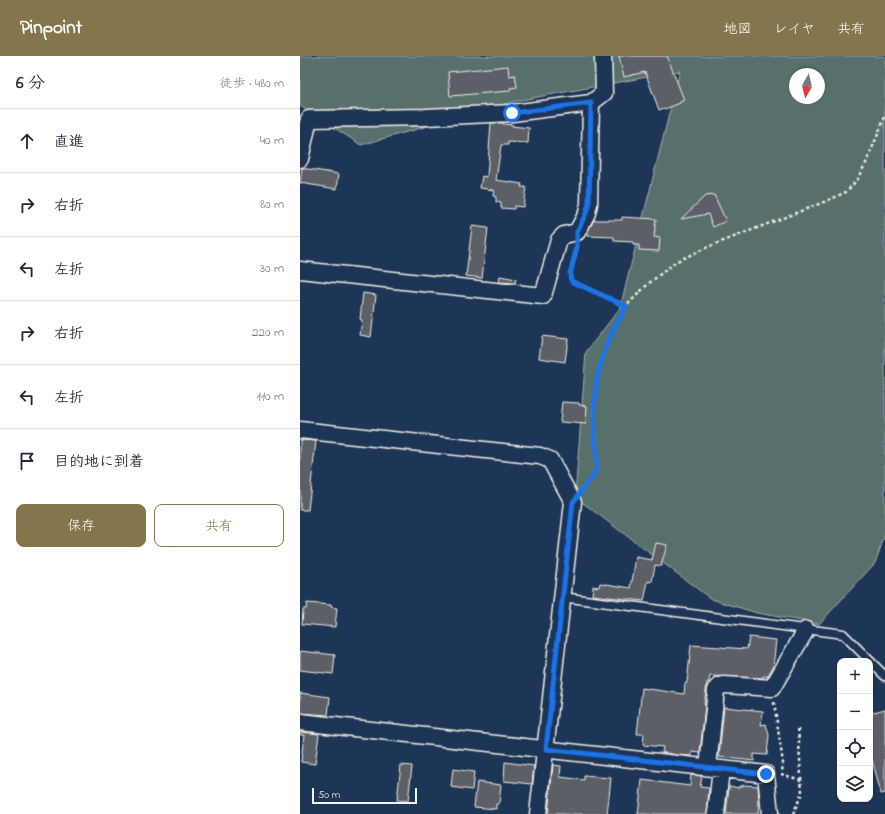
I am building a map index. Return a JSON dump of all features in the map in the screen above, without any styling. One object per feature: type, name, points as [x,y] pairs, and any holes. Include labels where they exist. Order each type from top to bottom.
[{"type":"street","points":[[300,159],[309,118],[426,117],[512,113],[591,103],[604,93],[603,56]]},
{"type":"street","points":[[300,270],[543,296],[559,240],[564,235],[577,232],[589,204],[591,103]]},
{"type":"street","points":[[300,430],[540,456],[550,460],[573,502],[538,814]]},
{"type":"street","points":[[716,814],[714,768],[716,690],[720,686],[724,685],[772,688],[806,630]]},
{"type":"street","points":[[300,722],[774,774],[770,814]]},
{"type":"lane","points":[[562,597],[843,634],[885,676]]},
{"type":"path","points":[[573,502],[597,471],[594,413],[597,378],[607,343],[626,306],[648,284],[677,261],[708,247],[846,192],[856,181],[866,163],[885,117]]},
{"type":"path","points":[[577,232],[577,247],[570,274],[571,281],[626,306]]},
{"type":"path","points":[[772,688],[783,763],[774,774],[801,780]]},
{"type":"path","points":[[794,814],[802,793],[798,726]]},
{"type":"green space","points":[[300,56],[885,56],[885,535],[875,563],[819,624],[757,613],[711,599],[575,497],[586,352],[620,308],[680,71],[516,101],[361,145],[300,106]]},
{"type":"building","points":[[619,56],[667,56],[684,100],[665,109],[659,110],[645,72],[624,77]]},
{"type":"building","points":[[508,66],[509,76],[515,75],[517,87],[510,88],[510,91],[450,96],[448,72]]},
{"type":"building","points":[[491,123],[503,123],[513,125],[512,126],[529,128],[528,143],[508,142],[508,145],[501,145],[496,180],[522,184],[521,187],[526,187],[523,207],[514,206],[514,209],[501,208],[501,203],[496,202],[496,197],[493,196],[494,190],[480,188],[482,176],[487,177]]},
{"type":"building","points":[[302,168],[339,174],[337,189],[300,183]]},
{"type":"building","points":[[714,195],[726,221],[713,227],[708,214],[681,219],[705,196]]},
{"type":"building","points":[[622,217],[656,219],[654,237],[660,238],[659,251],[639,250],[639,245],[633,245],[633,242],[614,241],[614,237],[588,236],[588,231],[594,220],[622,220]]},
{"type":"building","points":[[472,226],[488,228],[482,278],[466,276]]},
{"type":"building","points":[[500,276],[516,279],[515,283],[499,282]]},
{"type":"building","points":[[363,293],[376,295],[371,337],[360,335]]},
{"type":"building","points":[[542,336],[568,339],[565,362],[539,358]]},
{"type":"building","points":[[562,402],[579,403],[579,405],[587,406],[586,424],[560,422]]},
{"type":"building","points":[[300,440],[316,441],[308,510],[300,510]]},
{"type":"building","points":[[656,543],[667,545],[661,566],[655,565],[652,582],[648,581],[644,601],[592,595],[593,586],[599,587],[600,583],[631,588],[636,557],[652,560]]},
{"type":"building","points":[[307,603],[331,605],[331,607],[337,608],[335,627],[302,624],[303,609],[306,609]]},
{"type":"building","points":[[749,637],[776,640],[773,667],[767,677],[763,676],[763,678],[710,676],[709,682],[707,682],[704,704],[700,753],[692,752],[692,756],[677,755],[662,752],[663,747],[643,745],[644,734],[637,734],[642,688],[684,694],[685,683],[687,683],[691,645],[747,649]]},
{"type":"building","points":[[300,651],[335,655],[333,674],[300,670]]},
{"type":"building","points":[[300,693],[330,697],[328,715],[300,713]]},
{"type":"building","points":[[724,707],[763,711],[761,725],[766,724],[769,735],[767,755],[754,754],[754,761],[719,757]]},
{"type":"building","points":[[885,709],[885,793],[881,794],[873,763],[873,712]]},
{"type":"building","points":[[300,732],[319,734],[315,764],[301,762],[304,735],[300,735]]},
{"type":"building","points":[[505,762],[534,766],[532,784],[504,781]]},
{"type":"building","points":[[401,765],[412,766],[408,801],[397,800]]},
{"type":"building","points":[[553,765],[561,766],[560,777],[584,780],[584,776],[611,778],[607,814],[548,814]]},
{"type":"building","points":[[453,769],[474,772],[472,790],[451,787]]},
{"type":"building","points":[[691,775],[702,776],[700,787],[709,788],[707,814],[638,814],[642,780],[690,786]]},
{"type":"building","points":[[477,782],[501,785],[499,804],[496,804],[496,809],[474,807]]},
{"type":"building","points":[[729,786],[739,788],[739,786],[758,786],[758,814],[726,814]]},
{"type":"route","points":[[512,113],[591,103],[589,204],[577,232],[577,247],[570,274],[571,281],[626,306],[607,343],[597,378],[594,413],[597,471],[573,502],[546,749],[766,774]]}]
